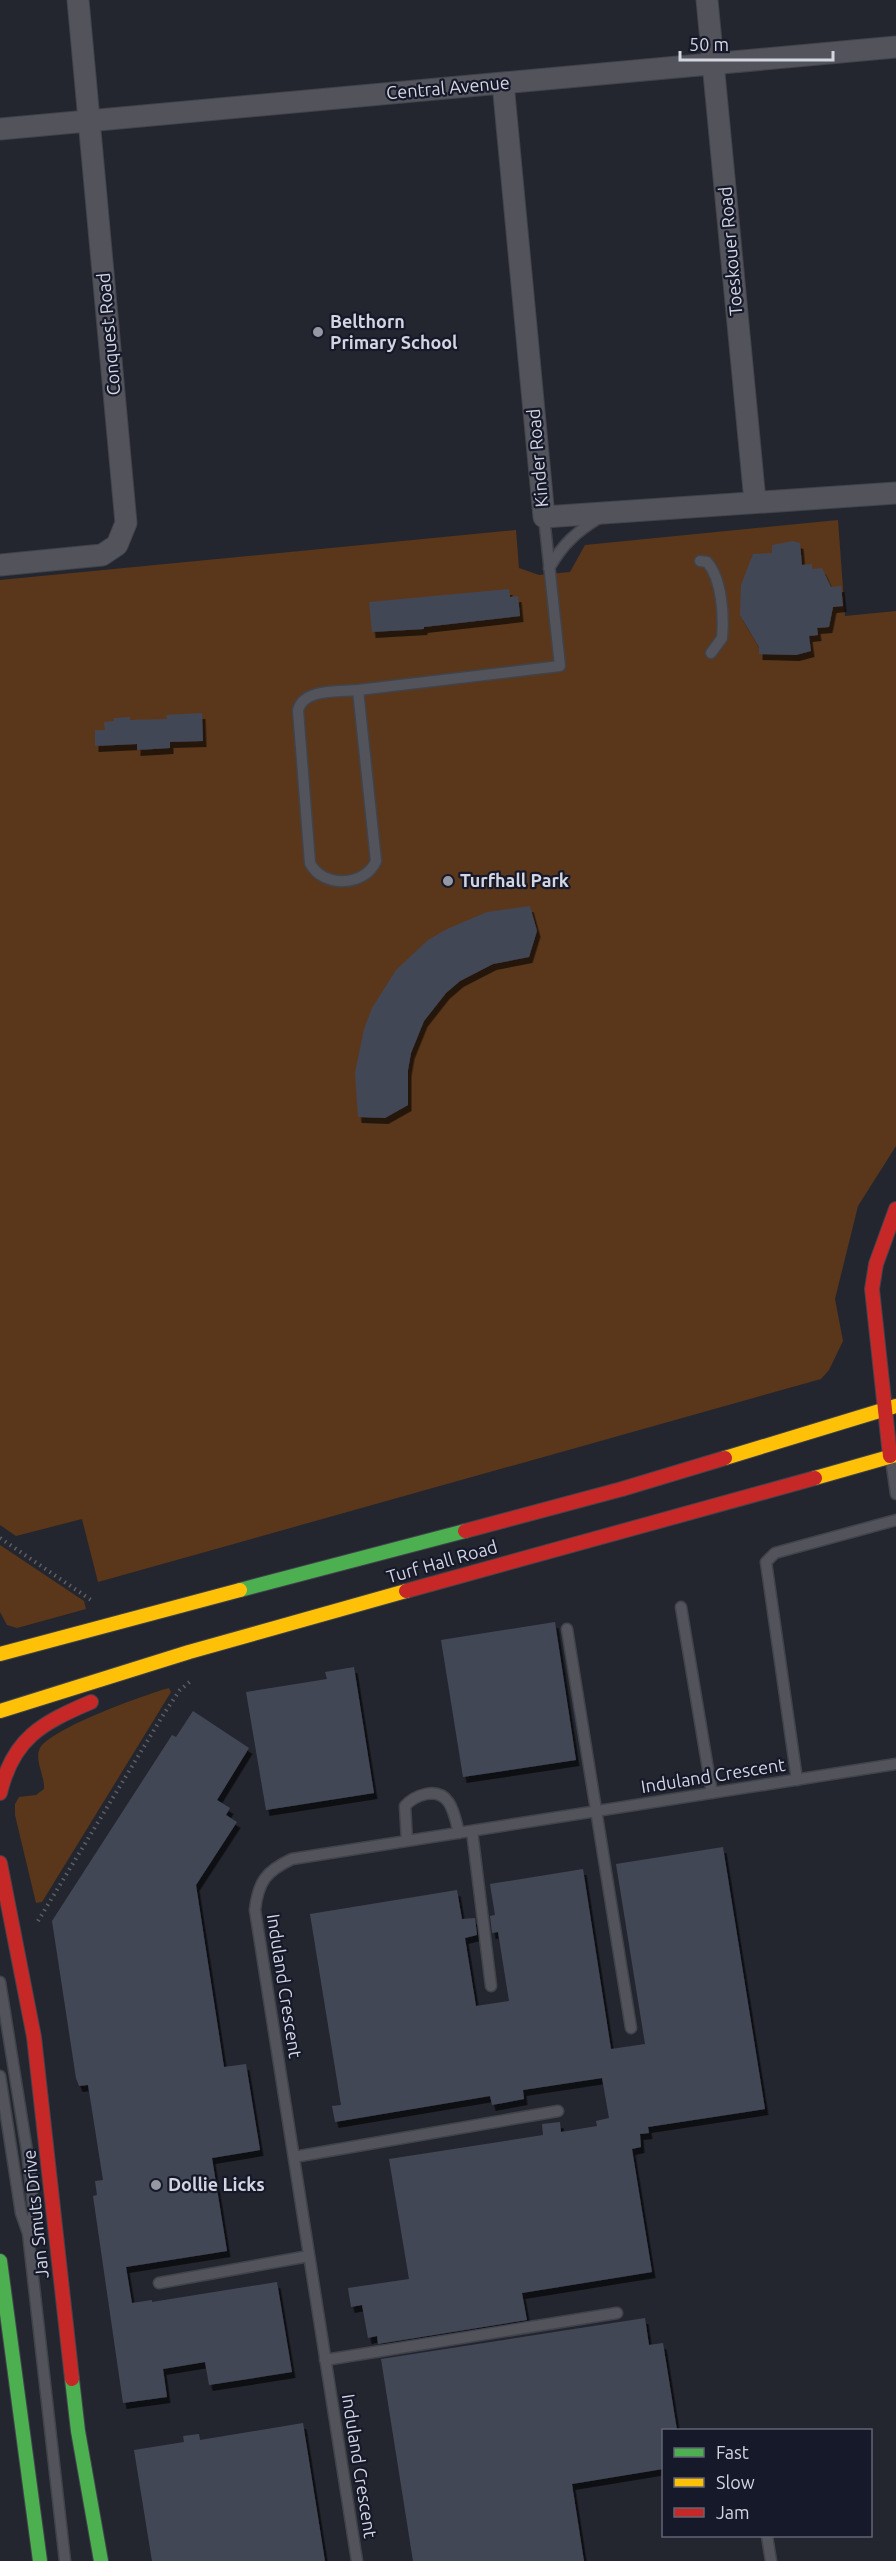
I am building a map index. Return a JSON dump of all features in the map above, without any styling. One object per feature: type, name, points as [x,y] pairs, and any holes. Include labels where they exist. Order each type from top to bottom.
[{"type":"main road","points":[[893,1455],[890,1408],[872,1289],[876,1264],[896,1209]]},
{"type":"main road","name":"Turf Hall Road","points":[[0,1654],[622,1489],[890,1408]]},
{"type":"main road","name":"Turf Hall Road","points":[[0,1711],[189,1652],[893,1455]]},
{"type":"main road","points":[[122,1688],[189,1652]]},
{"type":"main road","points":[[0,1793],[10,1760],[30,1733],[48,1720],[102,1697]]},
{"type":"main road","name":"Jan Smuts Drive","points":[[0,1863],[33,2037],[78,2431],[101,2561]]},
{"type":"main road","points":[[0,2261],[40,2561]]},
{"type":"street","name":"Conquest Road","points":[[0,565],[102,555],[117,545],[126,523],[78,0]]},
{"type":"street","name":"Toeskouer Road","points":[[707,0],[755,501]]},
{"type":"street","name":"Central Avenue","points":[[0,129],[896,47]]},
{"type":"street","name":"Kinder Road","points":[[503,83],[544,517],[755,501],[810,500],[896,492]]},
{"type":"lane","points":[[549,568],[561,546],[573,534],[609,511]]},
{"type":"lane","points":[[358,690],[376,861],[369,873],[356,879],[329,879],[314,871],[310,863],[298,710],[301,703],[309,696],[358,690],[560,666],[544,517]]},
{"type":"lane","points":[[700,561],[707,562],[714,571],[722,617],[722,638],[711,653]]},
{"type":"lane","points":[[893,1455],[896,1494]]},
{"type":"lane","points":[[797,1780],[766,1562],[775,1553],[896,1520]]},
{"type":"lane","points":[[681,1607],[712,1793]]},
{"type":"lane","points":[[567,1629],[631,2028]]},
{"type":"lane","name":"Induland Crescent","points":[[357,2561],[255,1910],[257,1891],[266,1876],[292,1859],[896,1764]]},
{"type":"lane","points":[[407,1841],[405,1806],[415,1797],[432,1793],[438,1793],[448,1800],[459,1833]]},
{"type":"lane","points":[[472,1831],[490,1986]]},
{"type":"lane","points":[[0,1982],[34,2211],[28,2233]]},
{"type":"lane","points":[[0,2076],[21,2213],[28,2233],[65,2561]]},
{"type":"lane","points":[[294,2157],[558,2111]]},
{"type":"lane","points":[[159,2283],[309,2256]]},
{"type":"lane","points":[[326,2360],[617,2313]]},
{"type":"lane","points":[[767,2537],[771,2561]]},
{"type":"path","points":[[0,1538],[95,1602]]},
{"type":"path","points":[[36,1925],[165,1712],[180,1690],[200,1676]]},
{"type":"shaded area","name":"Turfhall Park","points":[[838,520],[845,616],[896,611],[896,1146],[858,1206],[835,1299],[843,1341],[829,1370],[821,1379],[98,1582],[82,1519],[16,1536],[0,1525],[0,580],[516,530],[519,568],[539,575],[570,572],[585,545]]},
{"type":"shaded area","points":[[0,1545],[84,1601],[86,1609],[17,1628],[7,1625],[0,1612]]},
{"type":"shaded area","points":[[169,1688],[171,1692],[42,1902],[36,1903],[15,1815],[15,1804],[19,1797],[36,1795],[44,1789],[38,1758],[40,1748],[48,1740],[79,1722]]},
{"type":"building","points":[[793,541],[800,543],[802,565],[812,564],[812,569],[822,568],[831,587],[841,586],[843,606],[833,607],[829,627],[817,628],[818,635],[809,636],[811,651],[796,655],[759,654],[759,647],[740,615],[741,585],[753,554],[772,553],[772,545]]},
{"type":"building","points":[[509,589],[510,597],[518,596],[520,616],[424,627],[424,629],[372,632],[369,602]]},
{"type":"building","points":[[202,713],[203,741],[170,742],[170,748],[137,750],[137,744],[95,746],[95,730],[105,730],[104,722],[114,721],[114,718],[167,719],[166,715]]},
{"type":"building","points":[[530,906],[537,931],[529,957],[493,964],[460,981],[446,993],[424,1021],[411,1053],[408,1070],[408,1105],[385,1118],[358,1117],[355,1073],[364,1029],[372,1008],[396,970],[428,940],[447,929],[487,912]]},
{"type":"building","points":[[555,1622],[576,1760],[463,1777],[441,1640]]},
{"type":"building","points":[[354,1667],[374,1793],[266,1810],[246,1692],[327,1679],[325,1672]]},
{"type":"building","points":[[193,1711],[249,1748],[217,1800],[230,1808],[226,1815],[237,1822],[196,1885],[224,2067],[246,2064],[260,2150],[212,2158],[227,2251],[126,2267],[132,2303],[152,2300],[152,2302],[277,2282],[292,2372],[209,2385],[205,2362],[163,2369],[167,2397],[123,2403],[93,2196],[97,2195],[95,2181],[103,2180],[88,2085],[79,2086],[76,2078],[52,1921],[172,1735],[176,1737]]},
{"type":"building","points":[[723,1847],[765,2109],[648,2127],[649,2133],[640,2134],[641,2147],[632,2149],[652,2272],[522,2293],[527,2320],[378,2344],[377,2336],[368,2338],[362,2305],[351,2307],[348,2288],[409,2279],[389,2159],[543,2135],[542,2124],[560,2122],[561,2132],[597,2126],[596,2121],[609,2118],[602,2078],[523,2090],[524,2099],[492,2105],[490,2096],[335,2122],[332,2106],[341,2105],[310,1914],[457,1890],[462,1919],[475,1918],[477,1935],[465,1938],[476,2006],[509,2001],[498,1932],[492,1933],[490,1916],[495,1915],[490,1884],[583,1869],[611,2049],[645,2044],[616,1864]]},
{"type":"building","points":[[645,2318],[649,2345],[663,2343],[677,2429],[662,2429],[662,2469],[572,2484],[584,2561],[413,2561],[381,2359]]},
{"type":"building","points":[[303,2423],[325,2561],[152,2561],[134,2450],[184,2442],[183,2436],[199,2434],[200,2440]]},
{"type":"traffic: fast","points":[[240,1590],[465,1531]]},
{"type":"traffic: fast","points":[[0,2261],[40,2561]]},
{"type":"traffic: fast","points":[[72,2379],[78,2431],[101,2561]]},
{"type":"traffic: slow","points":[[725,1458],[896,1406]]},
{"type":"traffic: slow","points":[[815,1478],[896,1455]]},
{"type":"traffic: slow","points":[[0,1654],[240,1590]]},
{"type":"traffic: slow","points":[[0,1711],[189,1652],[406,1591]]},
{"type":"traffic: jam","points":[[890,1456],[872,1289],[876,1264],[896,1209]]},
{"type":"traffic: jam","points":[[465,1531],[622,1489],[725,1458]]},
{"type":"traffic: jam","points":[[406,1591],[815,1478]]},
{"type":"traffic: jam","points":[[0,1793],[13,1759],[32,1735],[58,1717],[91,1702]]},
{"type":"traffic: jam","points":[[0,1863],[34,2037],[72,2379]]},
{"type":"place","name":"Belthorn Primary School","points":[[318,332]]},
{"type":"place","name":"Turfhall Park","points":[[448,881]]},
{"type":"place","name":"Dollie Licks","points":[[156,2185]]}]
